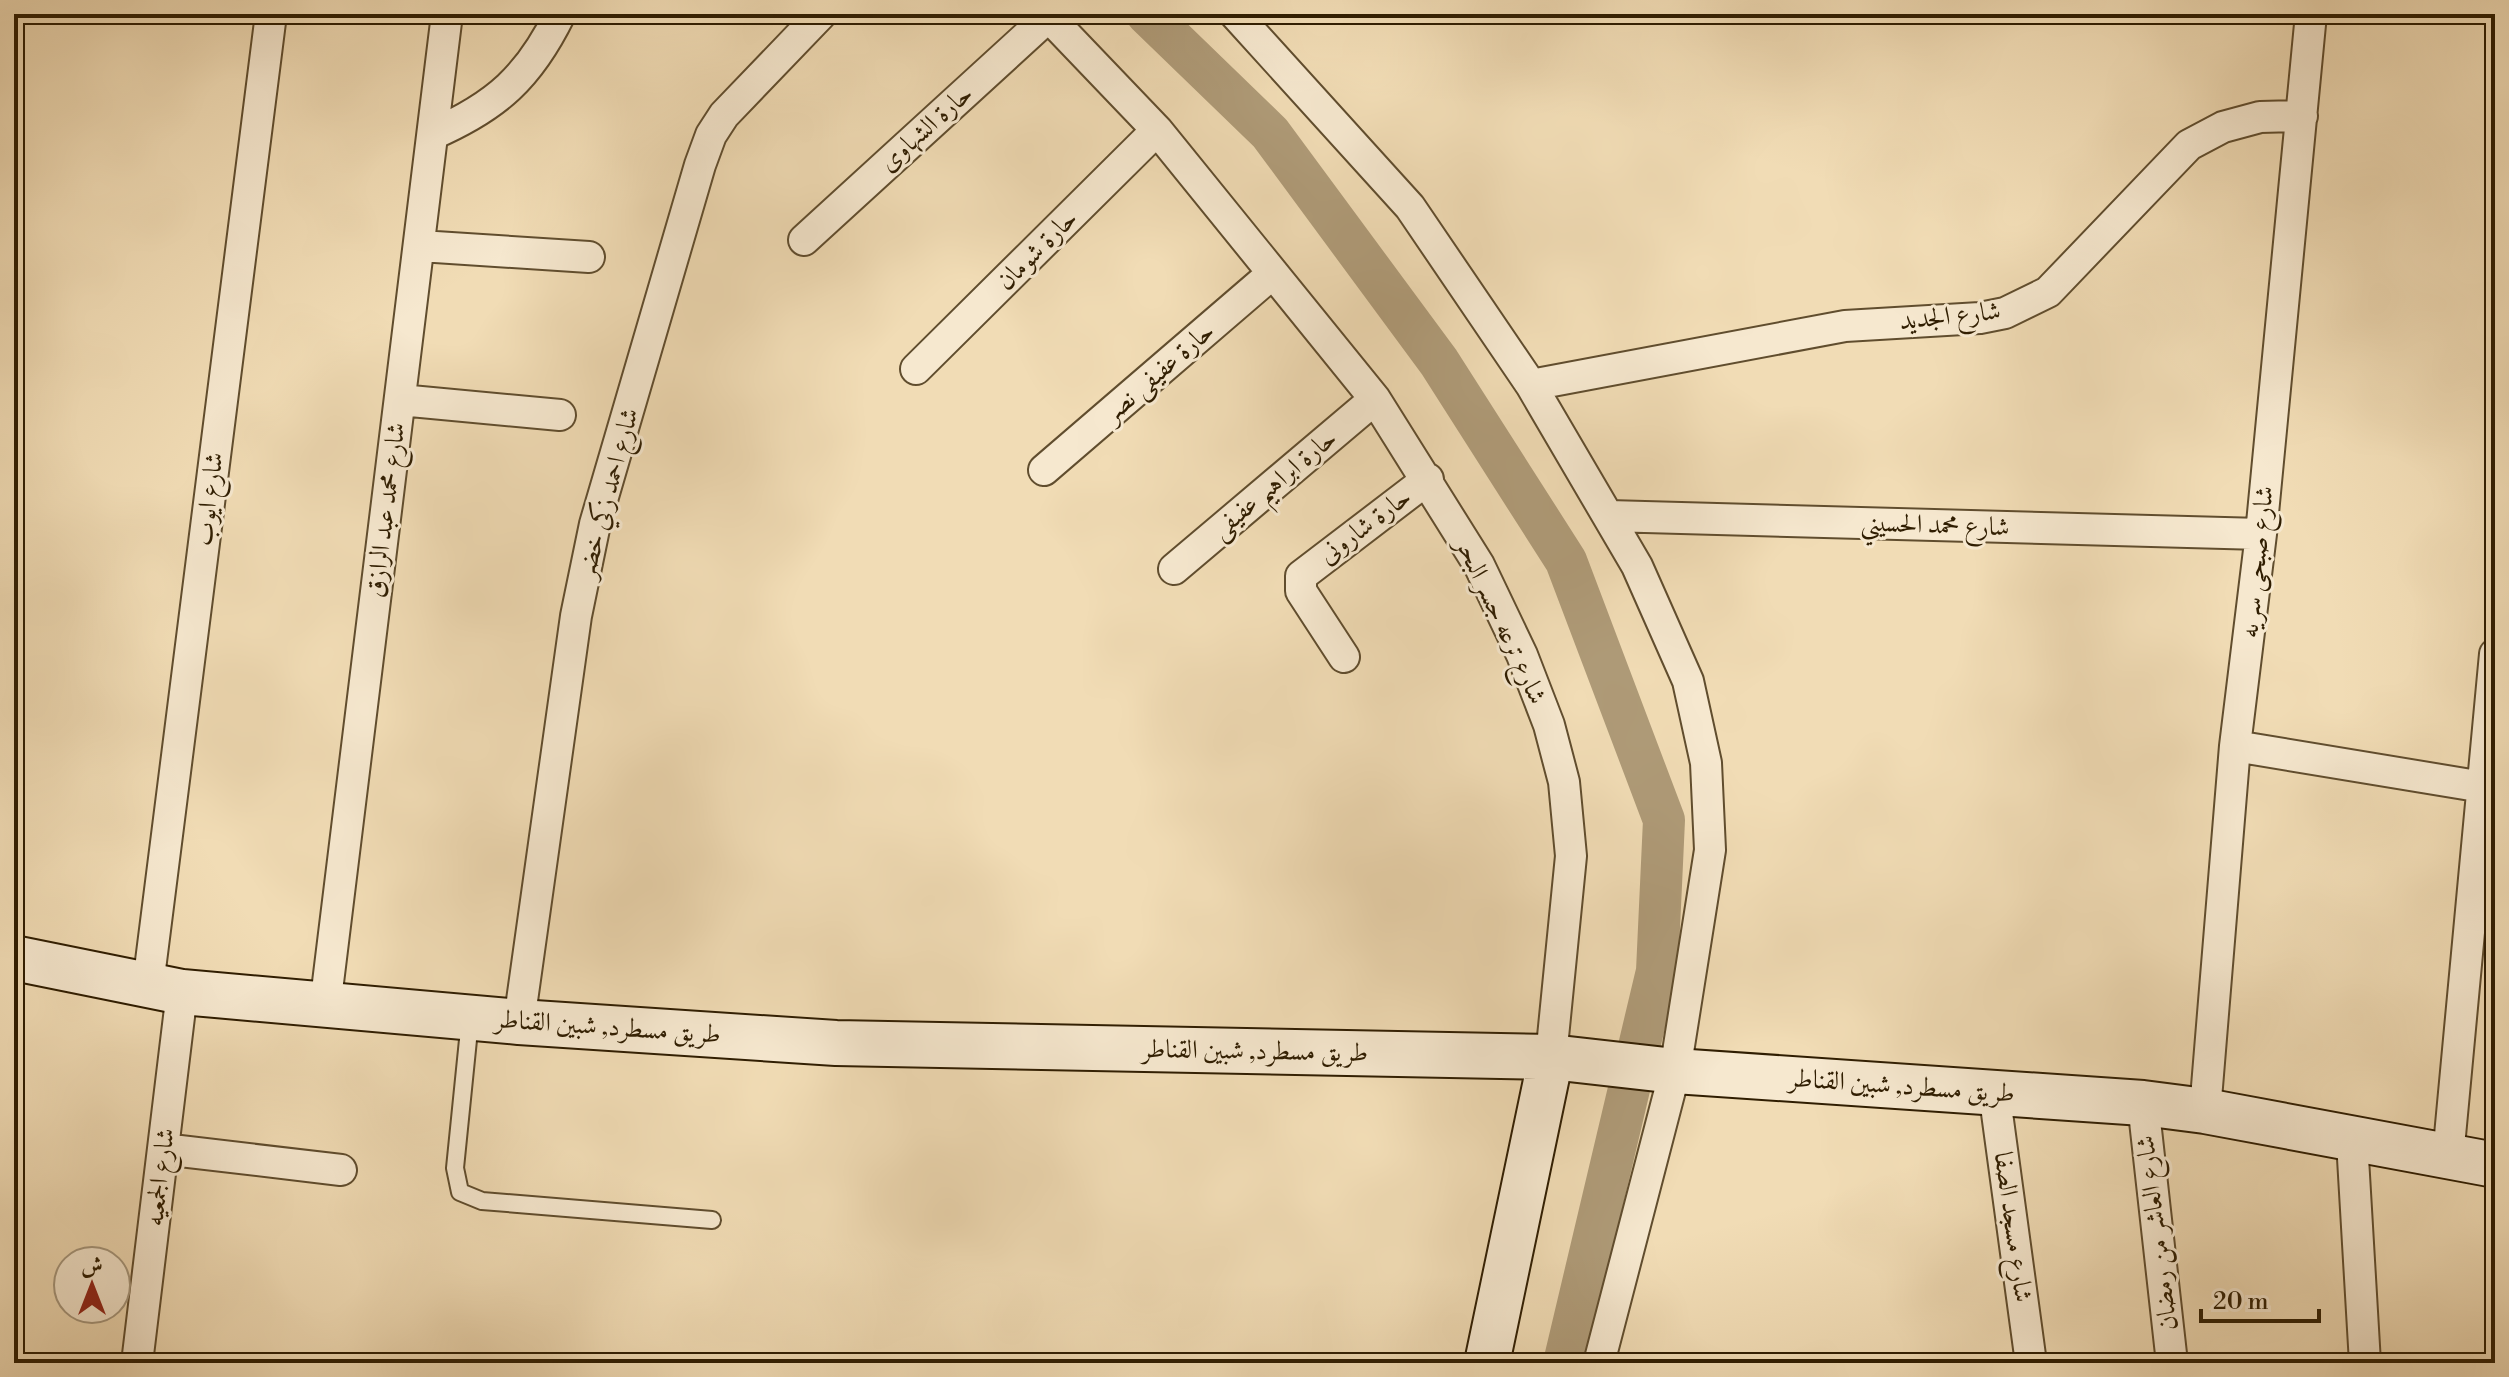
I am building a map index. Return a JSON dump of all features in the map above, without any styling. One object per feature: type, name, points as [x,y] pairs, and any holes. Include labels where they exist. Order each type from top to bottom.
[{"type":"main road","name":"طريق مسطرد, شبين القناطر","points":[[15,966],[325,1007],[836,1043],[1559,1058],[1661,1069],[1994,1091],[2205,1111],[2352,1141],[2495,1165]]},
{"type":"main road","name":"شارع ترعه جسر البحر","points":[[1487,1363],[1559,1058]]},
{"type":"street","name":"شارع ايوب","points":[[165,988],[271,14]]},
{"type":"street","name":"شارع محمد عبد الرازق","points":[[325,1007],[447,14]]},
{"type":"street","points":[[433,134],[476,115],[512,87],[542,51],[560,14]]},
{"type":"street","name":"شارع احمد زكي خضر","points":[[519,1022],[576,616],[595,524],[700,165],[711,135],[724,115],[821,14]]},
{"type":"street","points":[[1235,14],[1410,207],[1531,385],[1637,566],[1688,681],[1706,763],[1710,850],[1599,1363]]},
{"type":"street","name":"شارع صبحى سريه","points":[[2205,1111],[2235,746],[2261,534],[2311,14]]},
{"type":"street","name":"شارع ترعه جسر البحر","points":[[1047,15],[1157,130],[1375,399],[1428,479],[1479,565],[1522,655],[1549,725],[1564,782],[1571,856],[1559,1058]]},
{"type":"street","name":"حارة الشهاوى","points":[[804,240],[1047,15]]},
{"type":"street","name":"شارع الجديد","points":[[1531,385],[1858,324],[1980,318],[2005,313],[2048,292],[2189,145],[2223,127],[2260,117],[2302,116]]},
{"type":"street","name":"حارة شومان","points":[[916,369],[1157,130]]},
{"type":"street","points":[[420,246],[589,257]]},
{"type":"street","name":"حارة عفيفى نصر","points":[[1044,470],[1273,273]]},
{"type":"street","name":"حارة ابراهيم عفيفى","points":[[1174,569],[1375,399]]},
{"type":"street","points":[[400,400],[560,415]]},
{"type":"street","name":"حارة شارونى","points":[[1344,657],[1301,591],[1301,576],[1428,479]]},
{"type":"street","name":"شارع محمد الحسيني","points":[[1609,516],[2261,534]]},
{"type":"street","points":[[2448,1157],[2495,654]]},
{"type":"street","points":[[2235,746],[2483,787]]},
{"type":"street","name":"شارع الجمعيه","points":[[137,1363],[163,1149],[165,988]]},
{"type":"street","name":"شارع مسجد الصفا","points":[[1994,1091],[2031,1363]]},
{"type":"street","name":"شارع العاشر من رمضان","points":[[2143,1103],[2172,1363]]},
{"type":"street","points":[[2352,1141],[2365,1363]]},
{"type":"street","points":[[163,1149],[341,1170]]},
{"type":"lane","points":[[470,1018],[455,1168],[460,1192],[482,1201],[712,1220]]},
{"type":"waterway","points":[[1147,14],[1270,133],[1439,362],[1566,561],[1664,820],[1657,971],[1564,1363]]}]
